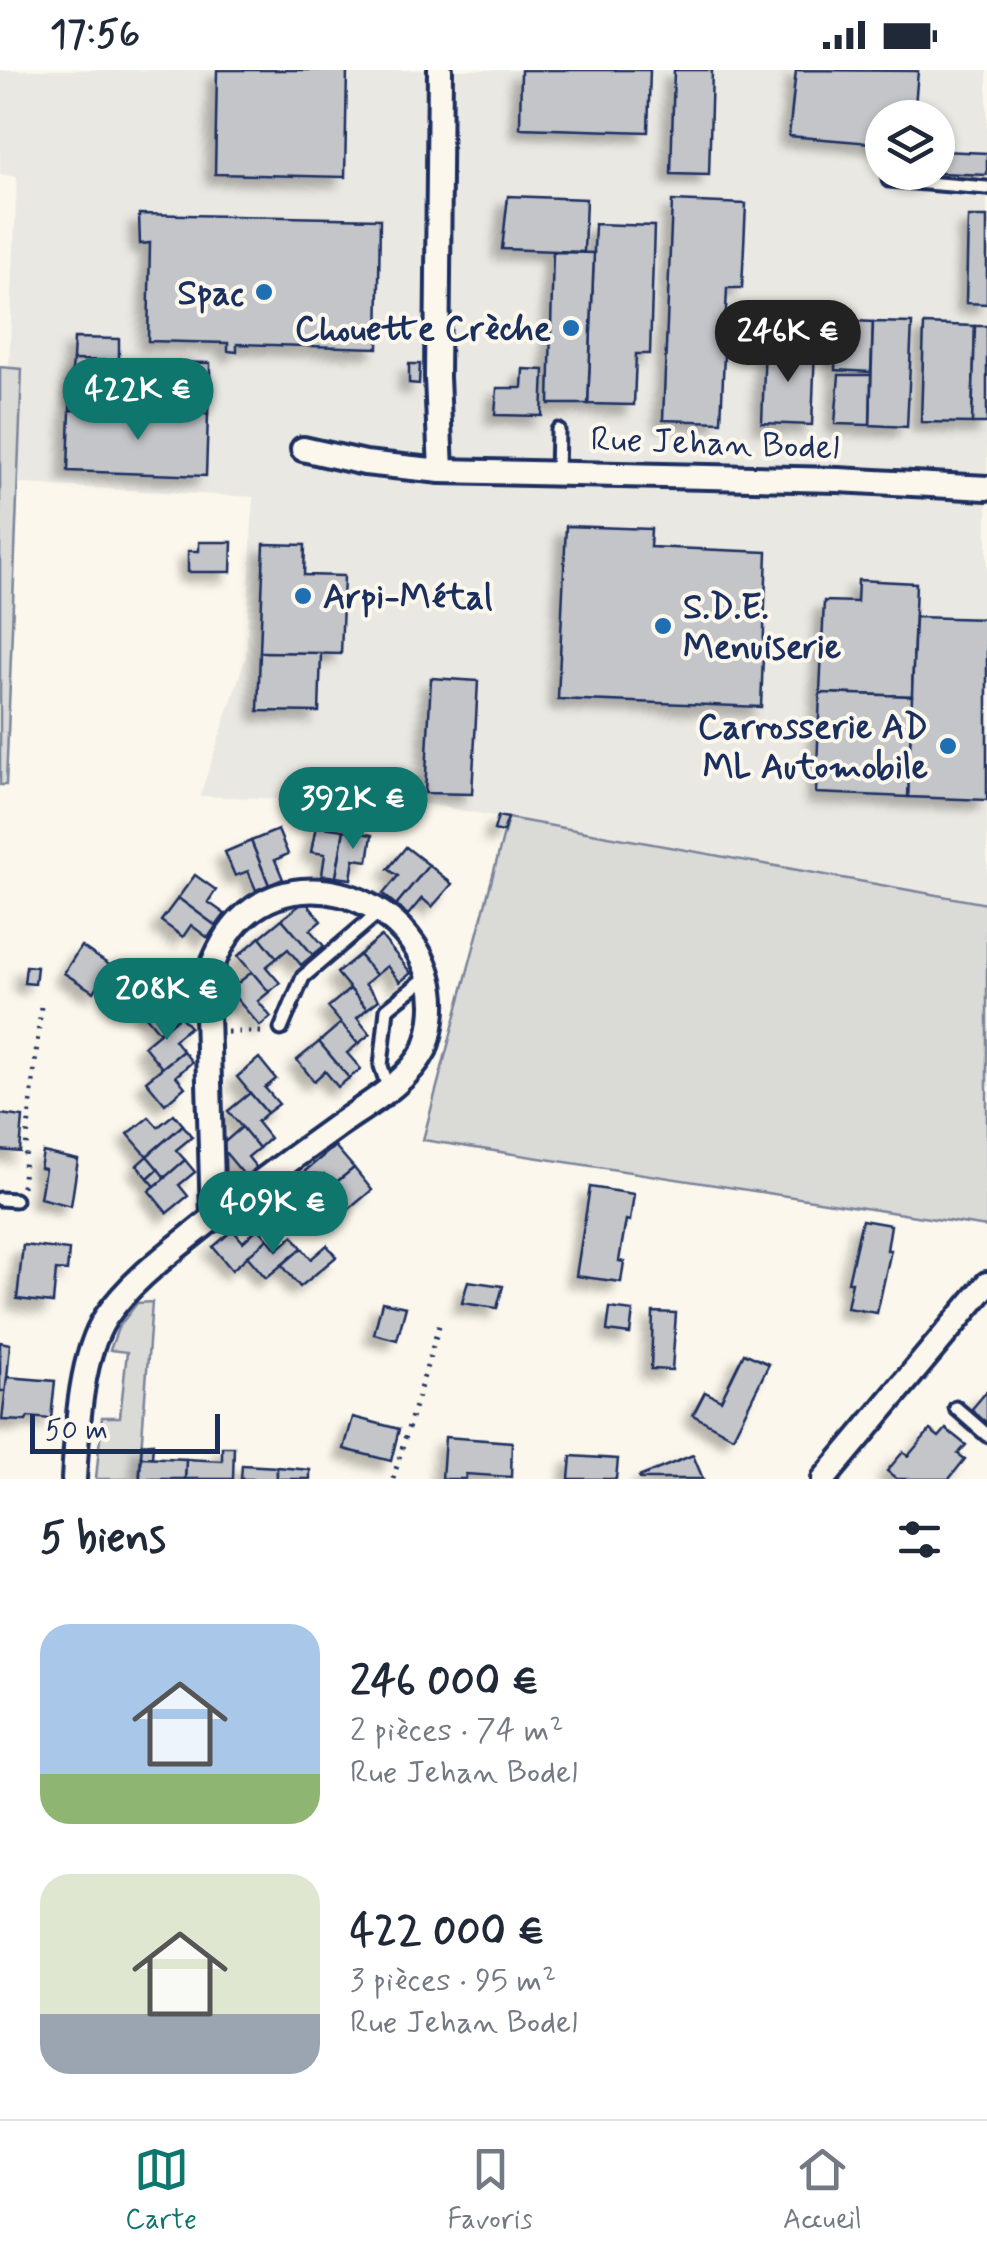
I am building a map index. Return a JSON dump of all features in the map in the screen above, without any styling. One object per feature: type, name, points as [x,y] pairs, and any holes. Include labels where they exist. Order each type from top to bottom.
[{"type":"street","points":[[440,70],[437,377],[441,471]]},
{"type":"street","name":"Rue Jehan Bodel","points":[[303,449],[365,463],[441,471],[838,480],[987,488]]},
{"type":"street","points":[[74,1479],[88,1360],[106,1316],[159,1261],[388,1088],[425,1049],[432,1020],[428,976],[414,946],[382,911],[326,888],[297,890],[272,899],[240,920],[218,950],[206,981],[213,1217]]},
{"type":"street","points":[[824,1479],[987,1284]]},
{"type":"lane","points":[[955,185],[987,188]]},
{"type":"lane","points":[[556,472],[558,430]]},
{"type":"lane","points":[[281,1028],[303,977],[382,911]]},
{"type":"lane","points":[[388,1088],[382,1066],[387,1009],[428,976]]},
{"type":"lane","points":[[0,1198],[15,1200]]},
{"type":"lane","points":[[956,1408],[987,1435]]},
{"type":"path","points":[[15,1200],[23,1184],[41,1006]]},
{"type":"path","points":[[209,1030],[258,1034],[281,1028]]},
{"type":"path","points":[[393,1479],[441,1319]]},
{"type":"shaded area","points":[[0,70],[987,70],[987,904],[426,804],[200,796],[246,656],[253,497],[4,483],[17,177],[0,174]]},
{"type":"shaded area","points":[[0,367],[22,369],[6,785],[0,785]]},
{"type":"shaded area","points":[[508,818],[987,904],[987,1227],[423,1140]]},
{"type":"shaded area","points":[[152,1302],[139,1479],[96,1479],[102,1417],[120,1417],[127,1352],[110,1350],[118,1328],[137,1303]]},
{"type":"building","points":[[217,70],[347,70],[345,177],[215,174]]},
{"type":"building","points":[[521,70],[650,70],[648,132],[520,128]]},
{"type":"building","points":[[674,70],[712,70],[709,175],[671,174]]},
{"type":"building","points":[[796,70],[918,71],[916,100],[865,100],[865,143],[789,136]]},
{"type":"building","points":[[955,152],[987,153],[987,175],[955,174]]},
{"type":"building","points":[[508,196],[586,199],[584,252],[502,249]]},
{"type":"building","points":[[672,201],[746,204],[742,288],[727,288],[721,422],[663,420]]},
{"type":"building","name":"Spac","points":[[139,214],[380,219],[378,348],[237,344],[237,352],[228,351],[228,343],[148,341],[150,243],[140,244]]},
{"type":"building","points":[[968,217],[987,217],[987,304],[966,303]]},
{"type":"building","points":[[595,224],[654,226],[650,354],[636,354],[634,405],[588,404]]},
{"type":"building","name":"Chouette Crèche","points":[[553,252],[594,253],[588,404],[549,404]]},
{"type":"building","points":[[837,320],[873,322],[871,372],[835,370]]},
{"type":"building","points":[[873,322],[912,323],[907,427],[870,425]]},
{"type":"building","points":[[924,324],[975,326],[972,423],[921,422]]},
{"type":"building","points":[[975,326],[987,326],[987,423],[972,423]]},
{"type":"building","points":[[74,338],[119,339],[119,361],[73,360]]},
{"type":"building","points":[[765,345],[815,347],[812,425],[762,423]]},
{"type":"building","points":[[73,360],[210,363],[210,376],[72,371]]},
{"type":"building","points":[[409,364],[420,364],[419,384],[409,383]]},
{"type":"building","points":[[523,369],[544,370],[542,416],[495,415],[497,388],[522,388]]},
{"type":"building","points":[[72,371],[210,376],[208,414],[70,410]]},
{"type":"building","points":[[839,375],[871,375],[870,425],[835,424]]},
{"type":"building","points":[[70,410],[208,414],[206,476],[68,471]]},
{"type":"building","name":"S.D.E. Menuiserie","points":[[566,526],[651,529],[650,547],[767,552],[761,707],[558,699]]},
{"type":"building","points":[[199,542],[232,542],[231,572],[188,572],[188,551],[199,551]]},
{"type":"building","name":"Arpi-Métal","points":[[264,544],[305,545],[304,575],[344,576],[341,654],[260,652]]},
{"type":"building","points":[[858,580],[916,583],[912,696],[820,693],[824,601],[857,602]]},
{"type":"building","name":"Carrosserie AD ML Automobile","points":[[915,617],[987,619],[987,800],[908,797]]},
{"type":"building","points":[[260,652],[321,653],[319,712],[258,711]]},
{"type":"building","points":[[431,678],[478,681],[472,794],[425,793]]},
{"type":"building","points":[[820,693],[912,696],[908,797],[816,793]]},
{"type":"building","points":[[498,816],[508,818],[503,832],[494,830]]},
{"type":"building","points":[[316,826],[344,830],[336,877],[322,875],[325,854],[311,852]]},
{"type":"building","points":[[278,830],[288,854],[275,860],[283,879],[269,885],[251,841]]},
{"type":"building","points":[[344,830],[372,835],[368,861],[354,859],[351,879],[336,877]]},
{"type":"building","points":[[251,841],[269,885],[256,890],[248,871],[235,876],[225,852]]},
{"type":"building","points":[[406,847],[429,865],[396,905],[383,894],[398,876],[388,869]]},
{"type":"building","points":[[429,865],[452,884],[432,907],[422,898],[408,915],[396,905]]},
{"type":"building","points":[[195,875],[216,890],[208,902],[225,914],[216,926],[178,898]]},
{"type":"building","points":[[178,898],[216,926],[208,938],[191,925],[183,937],[161,921]]},
{"type":"building","points":[[305,901],[321,921],[310,930],[324,946],[313,955],[282,919]]},
{"type":"building","points":[[282,919],[313,955],[301,965],[288,949],[277,958],[260,937]]},
{"type":"building","points":[[381,936],[411,973],[400,982],[387,966],[376,975],[359,955]]},
{"type":"building","points":[[260,937],[277,958],[266,967],[280,983],[269,992],[238,956]]},
{"type":"building","points":[[81,946],[111,966],[94,992],[64,973]]},
{"type":"building","points":[[359,955],[376,975],[365,984],[379,1000],[367,1009],[337,973]]},
{"type":"building","points":[[26,966],[37,967],[35,984],[24,983]]},
{"type":"building","points":[[252,972],[269,992],[258,1001],[271,1017],[260,1026],[229,990]]},
{"type":"building","points":[[178,980],[187,991],[171,1005],[180,1016],[160,1033],[141,1010]]},
{"type":"building","points":[[350,989],[367,1009],[357,1018],[370,1034],[358,1044],[328,1007]]},
{"type":"building","points":[[180,1016],[190,1027],[174,1040],[183,1051],[162,1068],[144,1046]]},
{"type":"building","points":[[341,1023],[358,1044],[347,1053],[361,1069],[349,1078],[319,1042]]},
{"type":"building","points":[[319,1042],[349,1078],[338,1087],[325,1071],[314,1081],[297,1060]]},
{"type":"building","points":[[183,1051],[192,1062],[176,1076],[185,1087],[165,1104],[146,1081]]},
{"type":"building","points":[[259,1058],[276,1079],[265,1088],[279,1104],[267,1113],[237,1077]]},
{"type":"building","points":[[250,1093],[267,1113],[257,1122],[270,1138],[259,1148],[228,1111]]},
{"type":"building","points":[[0,1114],[23,1117],[20,1152],[0,1150]]},
{"type":"building","points":[[174,1114],[183,1125],[147,1156],[128,1134],[149,1117],[158,1127]]},
{"type":"building","points":[[183,1125],[192,1137],[176,1150],[185,1160],[165,1178],[147,1156]]},
{"type":"building","points":[[242,1127],[259,1148],[248,1157],[261,1173],[250,1182],[220,1146]]},
{"type":"building","points":[[335,1146],[354,1168],[333,1185],[324,1174],[308,1187],[299,1176]]},
{"type":"building","points":[[43,1152],[78,1160],[71,1206],[40,1198],[45,1169],[40,1168]]},
{"type":"building","points":[[147,1156],[158,1169],[148,1178],[137,1165]]},
{"type":"building","points":[[185,1160],[195,1172],[179,1185],[188,1196],[167,1213],[149,1191]]},
{"type":"building","points":[[354,1168],[372,1190],[336,1220],[326,1209],[342,1195],[333,1185]]},
{"type":"building","points":[[158,1169],[165,1178],[155,1186],[148,1178]]},
{"type":"building","points":[[590,1187],[634,1194],[619,1261],[624,1262],[621,1282],[576,1276]]},
{"type":"building","points":[[862,1220],[891,1225],[887,1250],[891,1250],[877,1313],[847,1308],[852,1282],[848,1282]]},
{"type":"building","points":[[258,1228],[268,1239],[232,1270],[213,1247],[233,1230],[243,1242]]},
{"type":"building","points":[[293,1236],[302,1248],[266,1278],[247,1256],[268,1239],[277,1250]]},
{"type":"building","points":[[23,1245],[69,1250],[67,1271],[56,1270],[53,1303],[17,1299]]},
{"type":"building","points":[[327,1245],[336,1257],[300,1287],[282,1265],[302,1248],[311,1259]]},
{"type":"building","points":[[468,1281],[503,1286],[497,1308],[462,1303]]},
{"type":"building","points":[[382,1302],[406,1307],[397,1340],[374,1334]]},
{"type":"building","points":[[610,1308],[633,1311],[630,1334],[607,1331]]},
{"type":"building","points":[[653,1312],[676,1313],[672,1370],[651,1369]]},
{"type":"building","points":[[0,1342],[10,1344],[6,1391],[0,1391]]},
{"type":"building","points":[[744,1353],[769,1364],[733,1437],[693,1415],[705,1392],[721,1400]]},
{"type":"building","points":[[7,1377],[55,1381],[51,1419],[2,1420]]},
{"type":"building","points":[[987,1391],[987,1423],[971,1410]]},
{"type":"building","points":[[353,1417],[399,1429],[391,1461],[344,1449]]},
{"type":"building","points":[[946,1429],[966,1445],[958,1454],[965,1459],[949,1479],[897,1479],[887,1471],[903,1452],[908,1456],[930,1430],[939,1437]]},
{"type":"building","points":[[445,1437],[512,1442],[511,1477],[466,1474],[466,1479],[442,1479]]},
{"type":"building","points":[[153,1443],[152,1458],[141,1457],[142,1444]]},
{"type":"building","points":[[222,1447],[234,1447],[233,1479],[185,1479],[186,1459],[222,1461]]},
{"type":"building","points":[[693,1455],[703,1479],[639,1477]]},
{"type":"building","points":[[571,1456],[618,1459],[616,1479],[569,1479]]},
{"type":"building","points":[[141,1457],[186,1459],[185,1479],[140,1479]]},
{"type":"building","points":[[242,1465],[277,1467],[277,1479],[241,1479]]},
{"type":"building","points":[[277,1467],[310,1470],[310,1479],[277,1479]]},
{"type":"place","name":"Spac","points":[[264,292]]},
{"type":"place","name":"Chouette Crèche","points":[[571,328]]},
{"type":"place","name":"Arpi-Métal","points":[[303,596]]},
{"type":"place","name":"S.D.E. Menuiserie","points":[[663,626]]},
{"type":"place","name":"Carrosserie AD ML Automobile","points":[[948,746]]}]
